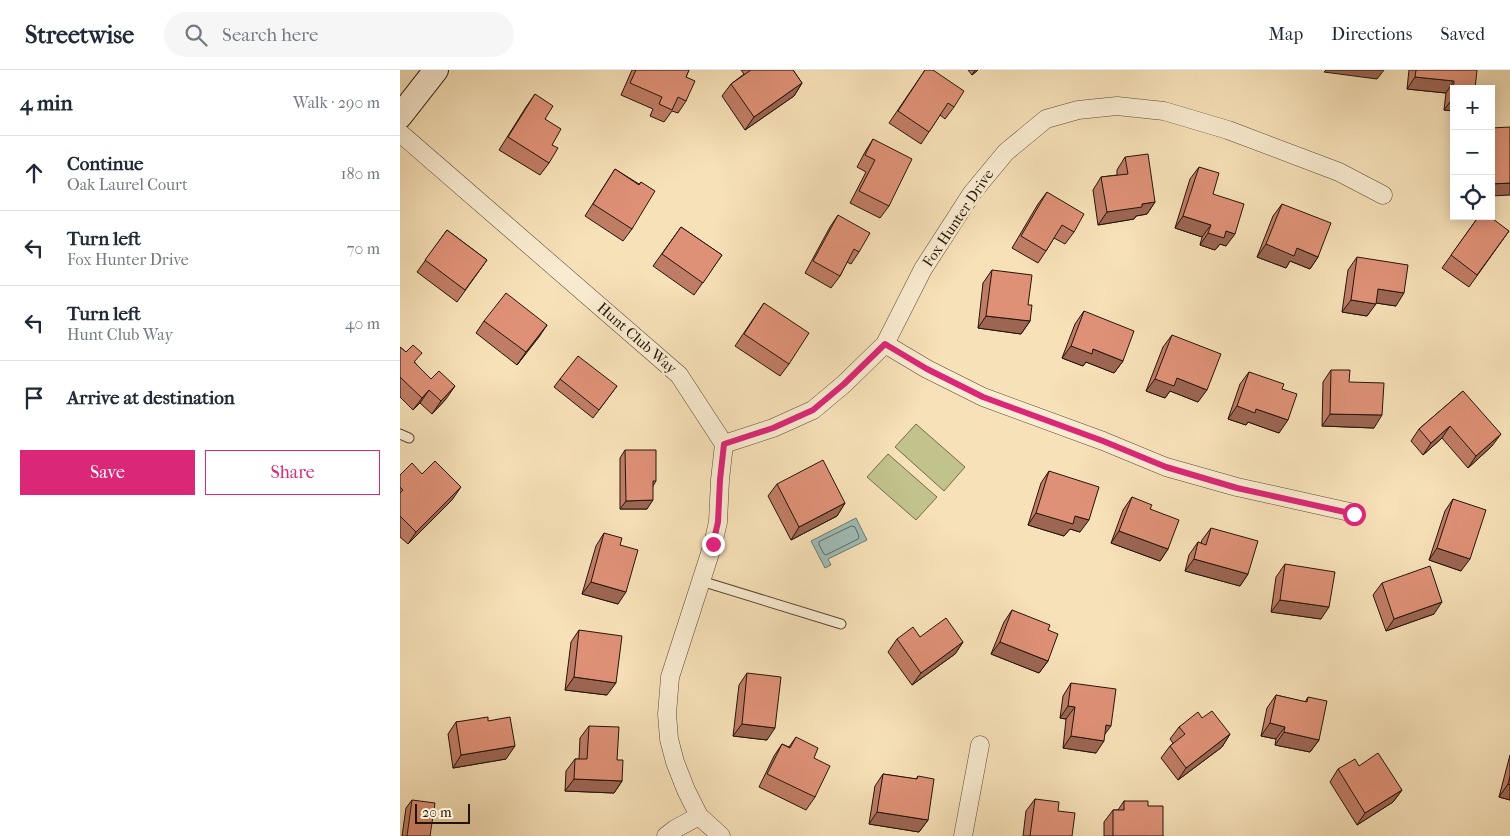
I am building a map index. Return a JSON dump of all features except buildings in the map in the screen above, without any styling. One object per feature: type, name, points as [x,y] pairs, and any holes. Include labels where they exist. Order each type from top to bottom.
[{"type":"street","points":[[400,116],[436,70]]},
{"type":"street","name":"Fox Hunter Drive","points":[[724,444],[773,428],[813,410],[844,384],[885,344],[923,269],[972,193],[1006,152],[1046,119],[1078,110],[1117,106],[1164,111],[1228,130],[1339,172],[1383,195]]},
{"type":"street","name":"Hunt Club Way","points":[[400,132],[679,375],[724,444]]},
{"type":"street","points":[[885,344],[927,369],[983,397],[1103,441],[1166,467],[1237,488],[1354,514]]},
{"type":"street","points":[[721,836],[699,816],[686,790],[675,762],[669,739],[668,714],[670,677],[713,544],[718,522],[724,444]]},
{"type":"street","points":[[963,836],[980,746]]},
{"type":"street","points":[[666,836],[699,816]]},
{"type":"lane","points":[[701,581],[842,624]]},
{"type":"green space","points":[[916,424],[965,467],[944,491],[895,447]]},
{"type":"green space","points":[[888,454],[937,497],[916,520],[867,477]]},
{"type":"water","points":[[856,518],[867,540],[828,559],[831,565],[825,568],[811,541]]},
{"type":"route","points":[[713,544],[718,522],[724,444],[773,428],[813,410],[844,384],[885,344],[927,369],[983,397],[1103,441],[1166,467],[1237,488],[1354,514]]}]
